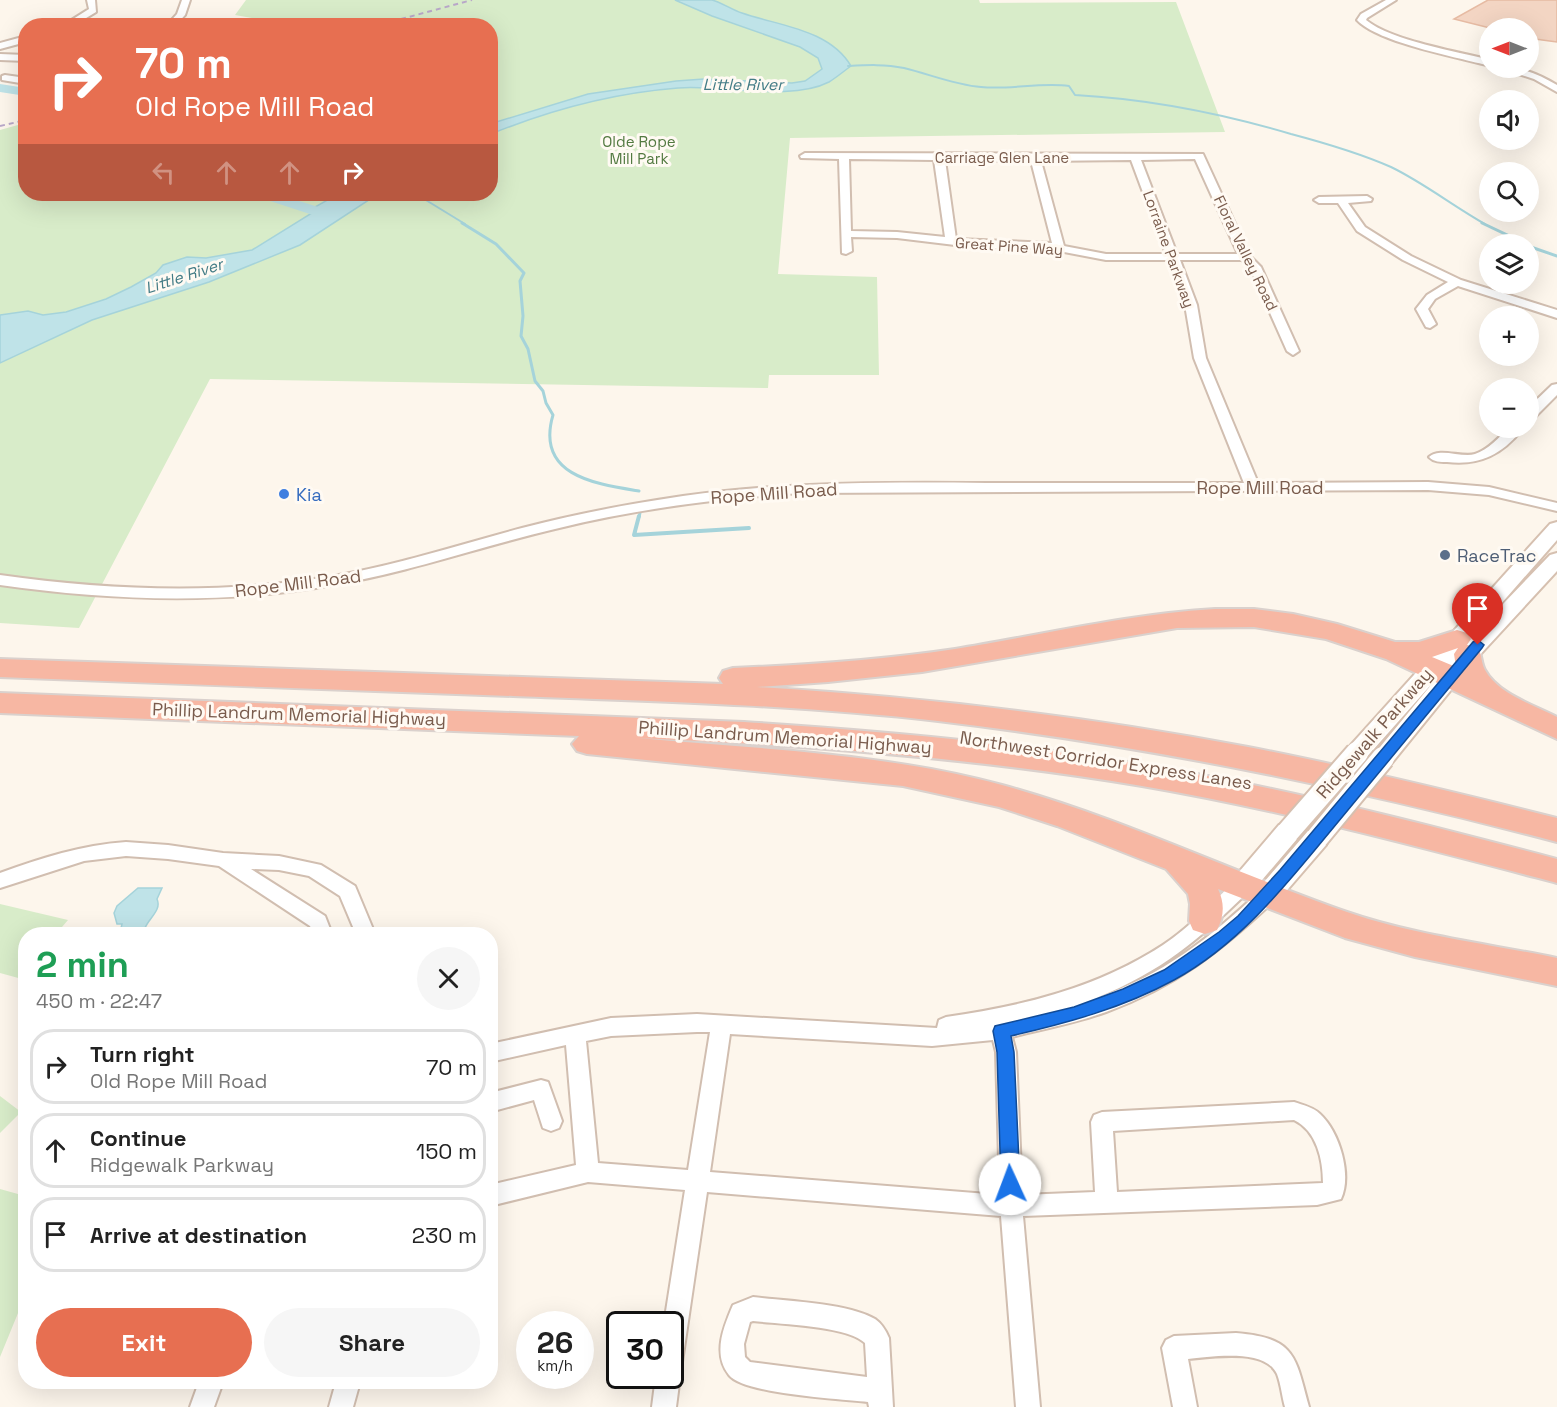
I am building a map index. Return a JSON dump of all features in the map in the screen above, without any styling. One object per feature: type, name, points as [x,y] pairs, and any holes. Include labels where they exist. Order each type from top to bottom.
[{"type":"highway","points":[[428,683],[579,678],[783,676],[844,672],[941,660],[1159,621],[1205,616],[1238,617],[1293,623],[1338,632],[1388,649],[1493,696],[1557,729]]},
{"type":"highway","points":[[1388,649],[1420,651],[1442,646],[1462,646],[1472,673],[1493,696]]},
{"type":"highway","name":"Phillip Landrum Memorial Highway","points":[[0,668],[797,698],[967,713],[1086,729],[1256,758],[1376,784],[1508,817],[1557,832]]},
{"type":"highway","name":"Northwest Corridor Express Lanes","points":[[0,689],[696,715],[913,730],[1087,754],[1281,788],[1441,824],[1557,855]]},
{"type":"highway","name":"Phillip Landrum Memorial Highway","points":[[0,703],[744,732],[838,738],[981,752],[1213,788],[1394,828],[1557,871]]},
{"type":"highway","points":[[365,717],[519,738],[764,759],[903,775],[1001,796],[1035,806],[1345,925],[1557,972]]},
{"type":"highway","points":[[1171,859],[1196,879],[1204,890],[1208,911],[1205,921]]},
{"type":"main road","name":"Ridgewalk Parkway","points":[[1254,891],[1317,838],[1383,758],[1440,673],[1557,528]]},
{"type":"main road","name":"Ridgewalk Parkway","points":[[1462,646],[1557,558]]},
{"type":"main road","name":"Ridgewalk Parkway","points":[[1254,891],[1288,832],[1357,753],[1440,673]]},
{"type":"street","points":[[80,18],[93,10],[91,0]]},
{"type":"street","points":[[178,18],[186,0]]},
{"type":"street","points":[[1392,0],[1364,16],[1361,20],[1363,24],[1386,34],[1479,60]]},
{"type":"street","points":[[0,46],[18,41]]},
{"type":"street","points":[[0,57],[18,58]]},
{"type":"street","points":[[5,78],[18,80]]},
{"type":"street","points":[[1539,78],[1557,89]]},
{"type":"street","name":"Carriage Glen Lane","points":[[805,156],[1035,158],[1199,156]]},
{"type":"street","name":"Lorraine Parkway","points":[[1135,156],[1171,257],[1191,305],[1200,358],[1253,487]]},
{"type":"street","name":"Floral Valley Road","points":[[1199,156],[1245,257],[1255,267],[1293,351]]},
{"type":"street","points":[[844,157],[846,251]]},
{"type":"street","points":[[939,158],[951,242]]},
{"type":"street","points":[[1035,158],[1059,247]]},
{"type":"street","points":[[1319,200],[1366,199]]},
{"type":"street","points":[[1341,200],[1361,229],[1407,258],[1457,282],[1557,314]]},
{"type":"street","name":"Great Pine Way","points":[[846,234],[897,235],[951,242],[1059,247],[1084,254],[1106,256],[1245,257]]},
{"type":"street","points":[[1430,324],[1422,309],[1431,297],[1457,282]]},
{"type":"street","points":[[1539,405],[1557,388]]},
{"type":"street","points":[[1436,457],[1480,459],[1488,455],[1506,438]]},
{"type":"street","name":"Rope Mill Road","points":[[0,580],[96,593],[194,594],[270,590],[338,580],[405,566],[529,531],[604,513],[671,501],[794,488],[1449,487],[1492,492],[1557,507]]},
{"type":"street","points":[[0,881],[44,864],[111,850],[173,852],[223,860],[279,863],[314,870],[348,891],[362,927]]},
{"type":"street","points":[[223,860],[318,921],[320,927]]},
{"type":"street","points":[[1000,1025],[1107,985],[1163,954],[1205,921],[1254,891]]},
{"type":"street","points":[[498,1051],[611,1027],[697,1023],[894,1033],[1000,1025],[1102,1005],[1170,975],[1225,936],[1254,891]]},
{"type":"street","points":[[678,1311],[721,1025]]},
{"type":"street","points":[[1000,1025],[1006,1052],[1011,1206],[1028,1407]]},
{"type":"street","points":[[575,1034],[588,1173]]},
{"type":"street","points":[[498,1043],[533,1043]]},
{"type":"street","points":[[498,1100],[541,1089],[551,1121]]},
{"type":"street","points":[[498,1194],[588,1173],[1011,1206],[1107,1203],[1317,1195],[1333,1192],[1337,1182],[1320,1129],[1312,1120],[1294,1111],[1102,1122],[1107,1203]]},
{"type":"street","points":[[753,1309],[843,1320],[867,1328],[877,1338],[881,1399],[760,1377],[742,1371],[733,1358],[734,1334],[741,1313],[753,1309]]},
{"type":"street","points":[[1185,1407],[1174,1348],[1257,1346],[1274,1351],[1286,1364],[1297,1407]]},
{"type":"street","points":[[202,1407],[208,1389]]},
{"type":"street","points":[[341,1407],[346,1389]]},
{"type":"street","points":[[664,1407],[667,1389]]},
{"type":"green space","name":"Olde Rope Mill Park","points":[[246,0],[1176,2],[1225,132],[790,138],[778,274],[877,277],[879,375],[769,375],[768,388],[210,379],[79,628],[0,623],[0,130],[18,125],[18,201],[498,201],[498,18],[252,18],[235,15]]},
{"type":"green space","points":[[0,904],[68,920],[62,927],[18,927],[18,978],[0,973]]},
{"type":"green space","points":[[0,1096],[18,1110],[18,1115],[0,1133]]},
{"type":"green space","points":[[0,1189],[18,1194],[18,1313],[0,1357]]},
{"type":"water","name":"Little River","points":[[675,0],[712,0],[742,13],[802,30],[830,44],[851,66],[829,82],[813,88],[775,92],[695,87],[654,90],[583,104],[536,117],[498,131],[498,121],[588,94],[704,79],[792,83],[805,81],[822,69],[818,58],[800,47],[712,16]]},
{"type":"water","name":"Little River","points":[[326,201],[367,201],[300,245],[209,282],[92,320],[0,363],[0,315],[28,311],[43,315],[66,312],[106,299],[156,273],[163,265],[187,257],[206,258],[252,250],[312,213],[315,207]]},
{"type":"water","points":[[138,888],[162,888],[157,899],[158,907],[146,927],[121,927],[122,924],[117,924],[114,913],[117,906]]},
{"type":"building","points":[[1488,0],[1557,0],[1557,42],[1539,40],[1539,18],[1479,18],[1479,25],[1454,19]]},
{"type":"waterway","points":[[848,66],[897,67],[952,82],[981,87],[1069,86],[1075,95],[1184,108],[1264,126],[1367,157],[1391,167],[1485,224]]},
{"type":"waterway","points":[[0,88],[18,92]]},
{"type":"waterway","points":[[285,201],[328,215]]},
{"type":"waterway","points":[[427,201],[465,224]]},
{"type":"waterway","points":[[462,223],[496,244],[524,273],[520,281],[523,316],[521,336],[528,349],[535,381],[543,391],[546,403],[553,415],[550,435],[553,452],[561,464],[588,480],[639,491]]},
{"type":"waterway","points":[[1482,223],[1505,234]]},
{"type":"waterway","points":[[1539,250],[1557,256]]},
{"type":"waterway","points":[[639,517],[640,513]]},
{"type":"waterway","points":[[639,516],[634,535],[749,528]]},
{"type":"railway","points":[[405,18],[472,0]]},
{"type":"railway","points":[[0,126],[18,122]]},
{"type":"place","name":"Kia","points":[[284,494]]},
{"type":"place","name":"RaceTrac","points":[[1445,555]]},
{"type":"route","points":[[1010,1184],[1006,1052],[1001,1031],[1075,1014],[1129,994],[1170,975],[1225,936],[1285,875],[1468,654],[1478,645]]}]
